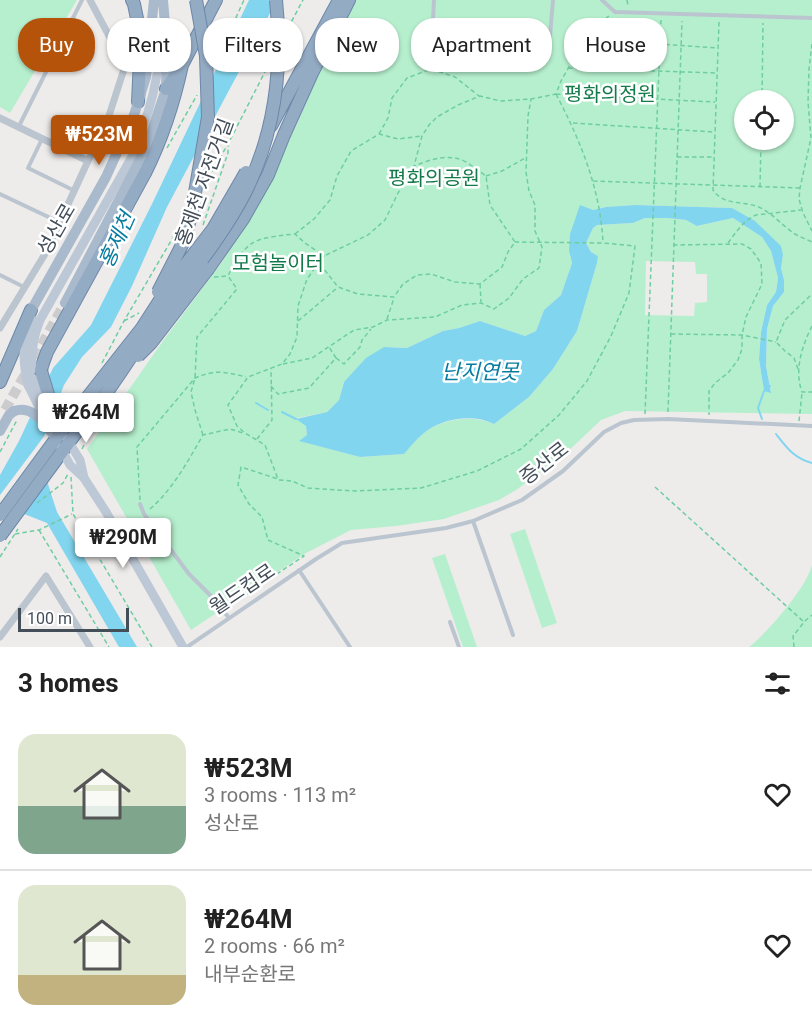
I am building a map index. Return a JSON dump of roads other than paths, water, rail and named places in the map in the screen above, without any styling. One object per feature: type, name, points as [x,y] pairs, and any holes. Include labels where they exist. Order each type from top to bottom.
[{"type":"highway","points":[[132,0],[141,38],[138,102]]},
{"type":"highway","points":[[142,328],[183,243],[191,216],[208,117],[206,56],[196,0]]},
{"type":"highway","points":[[191,48],[216,0]]},
{"type":"highway","points":[[0,536],[113,384],[219,235],[245,192],[258,163],[269,128],[276,94],[279,59],[276,0]]},
{"type":"highway","points":[[0,515],[75,413],[142,328],[169,286],[213,229],[339,0]]},
{"type":"highway","points":[[113,384],[151,343],[208,273],[243,219],[268,175],[312,73],[349,0]]},
{"type":"highway","points":[[166,90],[178,72]]},
{"type":"highway","points":[[56,428],[43,380],[34,378],[157,150],[180,72]]},
{"type":"highway","points":[[0,382],[31,310]]},
{"type":"main road","name":"성산로","points":[[0,366],[120,149],[147,77],[154,0]]},
{"type":"main road","name":"성산로","points":[[65,303],[146,148],[166,90],[168,48],[163,0]]},
{"type":"main road","points":[[163,15],[157,78],[148,112],[128,165],[40,320],[30,358],[41,413],[56,428],[80,460],[84,478],[185,647]]},
{"type":"main road","points":[[34,378],[23,359],[24,349],[29,330],[59,260]]},
{"type":"main road","points":[[0,431],[9,415],[6,413],[25,409],[56,428]]},
{"type":"street","points":[[1,323],[45,254],[106,125],[125,66],[90,0]]},
{"type":"street","points":[[0,118],[88,160]]},
{"type":"street","points":[[0,637],[46,576],[90,647]]},
{"type":"lane","points":[[18,127],[82,0]]},
{"type":"lane","points":[[434,0],[432,39],[549,48],[553,0]]},
{"type":"lane","points":[[602,0],[615,12],[812,18]]},
{"type":"lane","points":[[42,138],[28,168],[74,190]]},
{"type":"lane","points":[[0,194],[59,223]]},
{"type":"lane","points":[[0,275],[24,287]]},
{"type":"lane","name":"증산로","points":[[299,570],[342,543],[446,528],[473,520],[522,500],[563,471],[612,426],[634,420],[668,419],[812,426]]},
{"type":"lane","points":[[140,504],[144,514],[189,574],[229,618]]},
{"type":"lane","points":[[473,520],[513,635]]},
{"type":"lane","name":"월드컵로","points":[[185,647],[299,570],[350,647]]},
{"type":"lane","points":[[450,622],[459,647]]},
{"type":"water","points":[[249,0],[277,0],[267,18],[240,18]]},
{"type":"water","points":[[215,72],[239,72],[167,207],[111,327],[82,357],[64,385],[38,453],[57,512],[137,647],[119,647],[47,523],[14,510],[0,530],[0,475],[19,441],[53,368],[91,325]]},
{"type":"water","name":"난지연못","points":[[580,205],[593,210],[635,205],[732,208],[755,221],[781,246],[784,292],[773,306],[767,329],[766,366],[771,393],[764,391],[759,359],[761,332],[767,305],[776,292],[778,278],[771,251],[762,237],[733,218],[697,226],[686,220],[645,218],[633,223],[597,225],[593,228],[586,243],[591,252],[598,256],[597,263],[577,331],[553,369],[529,397],[494,424],[469,418],[443,423],[425,432],[404,454],[360,457],[299,441],[307,435],[306,426],[296,419],[327,412],[339,400],[344,382],[366,358],[384,347],[407,348],[443,331],[480,321],[525,336],[536,331],[544,310],[561,295],[572,263],[569,251],[570,234]]},
{"type":"waterway","points":[[762,419],[758,408],[764,391],[770,386]]},
{"type":"waterway","points":[[256,403],[268,410]]},
{"type":"waterway","points":[[282,412],[296,419]]},
{"type":"waterway","points":[[776,434],[787,448],[812,463]]},
{"type":"tunnel","points":[[5,410],[65,303]]},
{"type":"park label","name":"평화의정원","points":[[610,94]]},
{"type":"park label","name":"평화의공원","points":[[434,178]]},
{"type":"park label","name":"모험놀이터","points":[[278,263]]},
{"type":"water label","name":"홍제천","points":[[117,240]]}]
